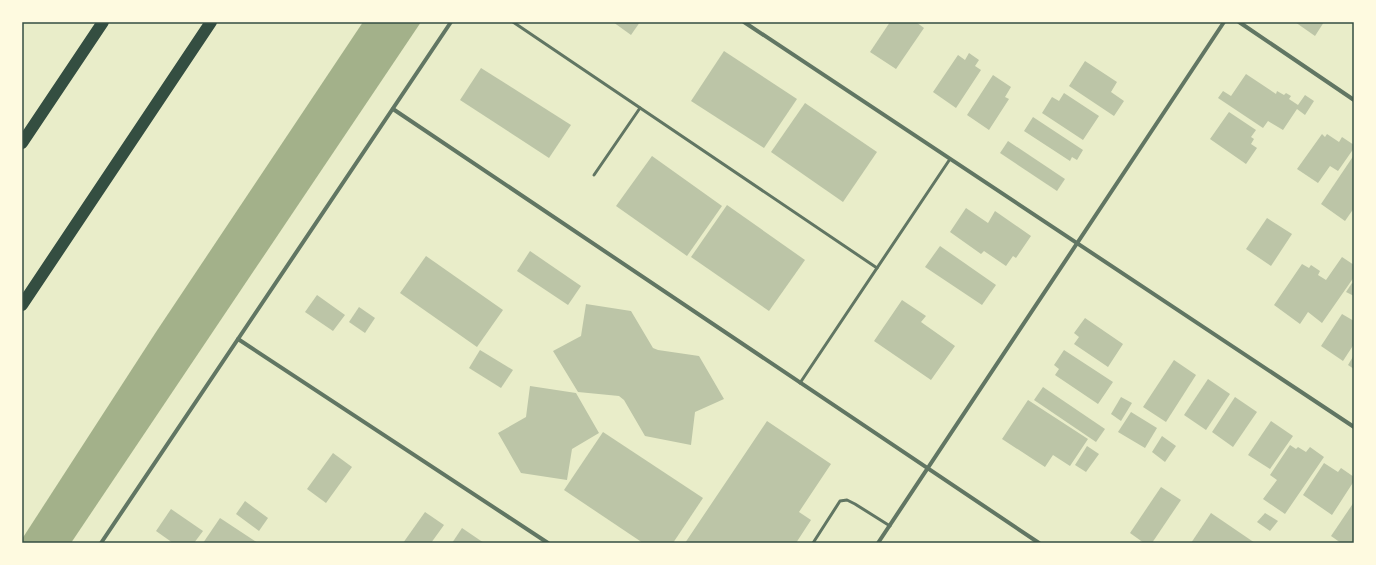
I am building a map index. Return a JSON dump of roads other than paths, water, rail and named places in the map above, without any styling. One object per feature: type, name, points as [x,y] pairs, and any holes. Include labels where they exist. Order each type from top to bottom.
[{"type":"highway","points":[[22,143],[104,22]]},
{"type":"highway","points":[[22,305],[211,22]]},
{"type":"street","points":[[101,543],[451,22]]},
{"type":"street","points":[[744,22],[1354,427]]},
{"type":"street","points":[[878,543],[1224,22]]},
{"type":"street","points":[[1238,22],[1354,100]]},
{"type":"street","points":[[393,109],[1039,543]]},
{"type":"street","points":[[238,339],[548,543]]},
{"type":"lane","points":[[513,22],[877,268]]},
{"type":"lane","points":[[594,175],[640,108]]},
{"type":"lane","points":[[800,383],[950,159]]},
{"type":"lane","points":[[813,543],[840,501],[847,500],[856,504],[890,526]]}]
